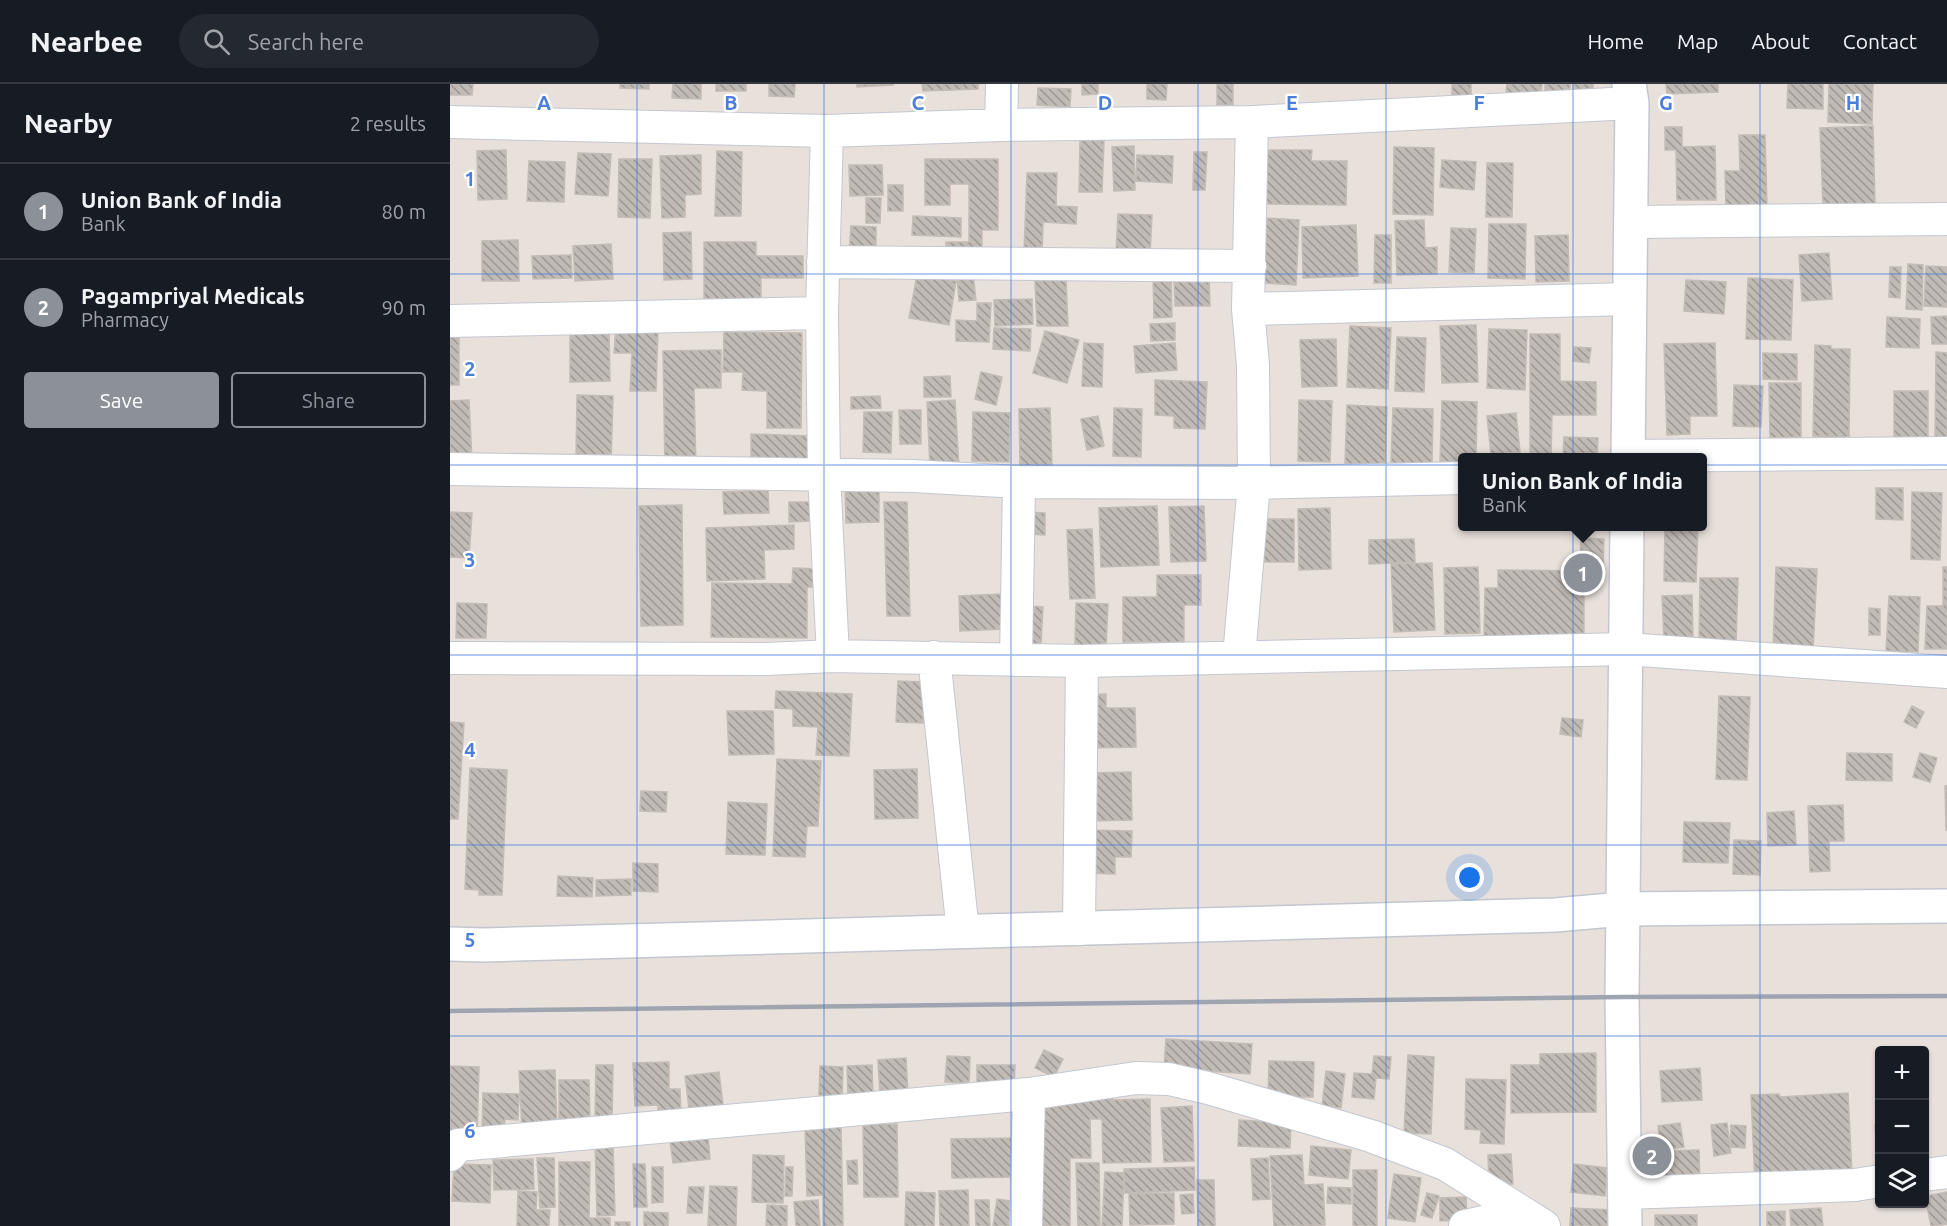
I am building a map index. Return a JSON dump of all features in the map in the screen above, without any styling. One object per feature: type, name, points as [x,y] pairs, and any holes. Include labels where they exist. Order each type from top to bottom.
[{"type":"street","points":[[1001,125],[1002,84]]},
{"type":"street","points":[[450,122],[827,131],[1001,125],[1252,122],[1630,94],[1632,222],[1628,453]]},
{"type":"street","points":[[1239,657],[1254,483],[1253,365],[1248,309],[1252,122]]},
{"type":"street","points":[[827,131],[822,313],[824,474],[833,656]]},
{"type":"street","points":[[1632,222],[1947,219]]},
{"type":"street","points":[[823,262],[1250,266]]},
{"type":"street","points":[[1248,309],[1629,299]]},
{"type":"street","points":[[450,321],[822,313]]},
{"type":"street","points":[[1707,456],[1947,453]]},
{"type":"street","points":[[450,469],[913,476],[1018,482],[1254,483],[1458,478]]},
{"type":"street","points":[[1016,660],[1018,482]]},
{"type":"street","points":[[1625,1226],[1622,997],[1627,531]]},
{"type":"street","points":[[450,658],[767,659],[833,656],[1082,661],[1626,649],[1947,672]]},
{"type":"street","points":[[934,657],[963,932]]},
{"type":"street","points":[[1078,929],[1082,661]]},
{"type":"street","points":[[450,944],[485,945],[1555,915],[1623,909],[1947,906]]},
{"type":"street","points":[[450,1155],[458,1144],[1029,1094],[1136,1078],[1169,1079],[1208,1088],[1371,1136],[1446,1164],[1534,1219]]},
{"type":"street","points":[[1026,1226],[1029,1094]]},
{"type":"street","points":[[1929,1174],[1947,1172]]},
{"type":"street","points":[[1625,1192],[1855,1185],[1875,1182]]},
{"type":"street","points":[[1465,1226],[1534,1219]]},
{"type":"building","points":[[450,84],[473,84],[472,95],[450,95]]},
{"type":"building","points":[[620,84],[649,84],[649,89],[620,88]]},
{"type":"building","points":[[673,84],[701,84],[701,99],[672,98]]},
{"type":"building","points":[[716,84],[746,84],[746,91],[716,91]]},
{"type":"building","points":[[769,84],[795,84],[794,97],[769,96]]},
{"type":"building","points":[[857,84],[892,84],[893,85],[857,87]]},
{"type":"building","points":[[922,84],[978,84],[978,89],[923,91]]},
{"type":"building","points":[[1082,84],[1098,84],[1098,94],[1082,95]]},
{"type":"building","points":[[1147,84],[1167,84],[1166,100],[1147,99]]},
{"type":"building","points":[[1217,84],[1233,84],[1233,105],[1217,105]]},
{"type":"building","points":[[1452,84],[1471,84],[1471,102],[1452,101]]},
{"type":"building","points":[[1507,84],[1542,84],[1541,94],[1506,93]]},
{"type":"building","points":[[1545,84],[1570,84],[1570,104],[1545,103]]},
{"type":"building","points":[[1573,84],[1593,84],[1593,96],[1573,96]]},
{"type":"building","points":[[1666,84],[1718,84],[1718,92],[1667,94]]},
{"type":"building","points":[[1788,84],[1823,84],[1823,109],[1787,108]]},
{"type":"building","points":[[1829,84],[1873,84],[1872,124],[1828,122]]},
{"type":"building","points":[[1038,88],[1071,89],[1070,107],[1037,105]]},
{"type":"building","points":[[1873,126],[1875,204],[1823,206],[1820,128]]},
{"type":"building","points":[[1665,127],[1682,127],[1682,147],[1715,146],[1716,200],[1677,200],[1676,150],[1665,150]]},
{"type":"building","points":[[1739,135],[1765,135],[1767,206],[1726,207],[1725,171],[1740,171]]},
{"type":"building","points":[[1080,140],[1104,141],[1102,192],[1079,192]]},
{"type":"building","points":[[1134,146],[1135,190],[1114,191],[1112,147]]},
{"type":"building","points":[[1394,147],[1434,148],[1433,215],[1393,214]]},
{"type":"building","points":[[506,150],[507,199],[478,200],[477,151]]},
{"type":"building","points":[[1264,150],[1312,150],[1311,161],[1347,161],[1346,205],[1263,204]]},
{"type":"building","points":[[717,151],[742,152],[741,216],[715,216]]},
{"type":"building","points":[[1194,152],[1207,152],[1205,190],[1193,190]]},
{"type":"building","points":[[578,153],[611,154],[608,196],[575,194]]},
{"type":"building","points":[[701,155],[701,194],[685,195],[685,217],[662,218],[660,156]]},
{"type":"building","points":[[1137,155],[1173,156],[1172,183],[1136,181]]},
{"type":"building","points":[[619,159],[652,159],[650,218],[618,217]]},
{"type":"building","points":[[925,159],[998,159],[998,230],[982,230],[982,257],[946,256],[946,242],[969,242],[969,184],[950,184],[950,205],[925,205]]},
{"type":"building","points":[[1442,160],[1476,162],[1474,190],[1440,187]]},
{"type":"building","points":[[529,161],[565,162],[564,202],[527,201]]},
{"type":"building","points":[[1487,163],[1513,163],[1512,217],[1486,217]]},
{"type":"building","points":[[849,165],[882,165],[883,195],[850,196]]},
{"type":"building","points":[[1027,173],[1057,173],[1056,206],[1077,207],[1076,224],[1043,222],[1042,254],[1024,253]]},
{"type":"building","points":[[888,185],[903,185],[903,211],[888,211]]},
{"type":"building","points":[[866,198],[881,198],[880,223],[866,223]]},
{"type":"building","points":[[1118,214],[1152,215],[1150,255],[1116,253]]},
{"type":"building","points":[[913,216],[961,218],[961,237],[912,235]]},
{"type":"building","points":[[1265,218],[1299,220],[1296,285],[1264,283]]},
{"type":"building","points":[[1424,220],[1425,248],[1437,247],[1437,274],[1397,275],[1395,221]]},
{"type":"building","points":[[1489,224],[1526,224],[1525,279],[1488,278]]},
{"type":"building","points":[[1356,225],[1358,276],[1303,278],[1302,227]]},
{"type":"building","points":[[851,226],[876,227],[876,256],[849,255]]},
{"type":"building","points":[[1451,228],[1476,229],[1474,273],[1449,272]]},
{"type":"building","points":[[691,232],[692,279],[664,280],[663,233]]},
{"type":"building","points":[[1375,235],[1391,235],[1391,283],[1374,283]]},
{"type":"building","points":[[1568,235],[1569,281],[1536,282],[1535,236]]},
{"type":"building","points":[[518,240],[519,281],[482,281],[482,241]]},
{"type":"building","points":[[704,242],[756,242],[756,256],[803,256],[803,278],[761,278],[761,299],[704,299]]},
{"type":"building","points":[[611,244],[613,279],[575,281],[573,246]]},
{"type":"building","points":[[1829,253],[1832,299],[1802,301],[1799,255]]},
{"type":"building","points":[[571,255],[572,278],[533,279],[532,256]]},
{"type":"building","points":[[1908,264],[1923,265],[1922,310],[1906,309]]},
{"type":"building","points":[[1926,266],[1947,267],[1947,307],[1924,306]]},
{"type":"building","points":[[1890,267],[1901,267],[1900,298],[1889,297]]},
{"type":"building","points":[[973,274],[976,300],[959,301],[957,276]]},
{"type":"building","points":[[917,275],[956,281],[949,325],[909,318]]},
{"type":"building","points":[[1153,275],[1171,275],[1172,317],[1154,318]]},
{"type":"building","points":[[1209,278],[1210,306],[1175,306],[1174,279]]},
{"type":"building","points":[[1748,278],[1793,280],[1791,340],[1746,339]]},
{"type":"building","points":[[1066,280],[1068,326],[1037,326],[1035,281]]},
{"type":"building","points":[[1686,280],[1726,282],[1724,314],[1684,311]]},
{"type":"building","points":[[1032,299],[1033,324],[995,326],[994,300]]},
{"type":"building","points":[[977,303],[991,303],[989,342],[956,341],[956,320],[977,321]]},
{"type":"building","points":[[1947,316],[1947,344],[1932,344],[1931,317]]},
{"type":"building","points":[[1887,317],[1920,319],[1919,348],[1886,347]]},
{"type":"building","points":[[1175,323],[1175,340],[1151,341],[1150,324]]},
{"type":"building","points":[[1476,325],[1478,382],[1442,383],[1440,326]]},
{"type":"building","points":[[1350,326],[1391,328],[1388,389],[1347,387]]},
{"type":"building","points":[[616,327],[658,329],[656,391],[630,391],[632,353],[614,353]]},
{"type":"building","points":[[994,328],[1031,329],[1030,351],[993,349]]},
{"type":"building","points":[[609,329],[610,381],[570,382],[570,330]]},
{"type":"building","points":[[1489,329],[1527,330],[1525,390],[1487,388]]},
{"type":"building","points":[[1045,331],[1079,340],[1067,383],[1033,373]]},
{"type":"building","points":[[450,332],[459,332],[459,385],[450,385]]},
{"type":"building","points":[[724,332],[802,333],[801,428],[767,428],[767,391],[742,390],[743,372],[723,372]]},
{"type":"building","points":[[1530,334],[1560,334],[1560,381],[1596,382],[1596,415],[1552,415],[1551,453],[1530,453]]},
{"type":"building","points":[[1397,337],[1426,338],[1424,392],[1395,391]]},
{"type":"building","points":[[1336,339],[1337,386],[1302,387],[1300,340]]},
{"type":"building","points":[[1084,343],[1103,344],[1102,387],[1082,386]]},
{"type":"building","points":[[1175,343],[1177,370],[1136,373],[1134,346]]},
{"type":"building","points":[[1715,343],[1717,416],[1690,416],[1690,434],[1667,435],[1664,344]]},
{"type":"building","points":[[1815,345],[1831,346],[1831,349],[1850,349],[1849,437],[1813,436]]},
{"type":"building","points":[[1574,347],[1591,348],[1589,363],[1573,361]]},
{"type":"building","points":[[721,350],[721,388],[694,388],[696,469],[665,470],[663,351]]},
{"type":"building","points":[[1936,352],[1947,353],[1947,438],[1935,438]]},
{"type":"building","points":[[1763,353],[1797,354],[1797,380],[1763,379]]},
{"type":"building","points":[[981,372],[1002,377],[996,405],[975,399]]},
{"type":"building","points":[[950,376],[951,397],[924,397],[924,377]]},
{"type":"building","points":[[1155,380],[1207,382],[1205,429],[1174,428],[1174,416],[1155,415]]},
{"type":"building","points":[[1769,383],[1801,383],[1801,437],[1770,438]]},
{"type":"building","points":[[1734,385],[1763,386],[1761,427],[1733,426]]},
{"type":"building","points":[[1894,391],[1928,391],[1928,439],[1894,439]]},
{"type":"building","points":[[577,395],[613,396],[611,462],[576,462]]},
{"type":"building","points":[[880,396],[881,408],[851,409],[851,397]]},
{"type":"building","points":[[469,400],[472,460],[450,461],[450,401]]},
{"type":"building","points":[[955,400],[959,467],[930,468],[927,402]]},
{"type":"building","points":[[1299,400],[1332,401],[1330,462],[1298,461]]},
{"type":"building","points":[[1442,401],[1477,402],[1476,453],[1458,453],[1458,464],[1440,463]]},
{"type":"building","points":[[1347,405],[1387,407],[1385,465],[1345,464]]},
{"type":"building","points":[[1050,408],[1052,465],[1020,466],[1019,409]]},
{"type":"building","points":[[1114,408],[1142,409],[1141,457],[1113,456]]},
{"type":"building","points":[[1393,408],[1433,409],[1432,464],[1391,463]]},
{"type":"building","points":[[899,410],[921,410],[921,444],[900,444]]},
{"type":"building","points":[[864,412],[892,412],[891,453],[863,452]]},
{"type":"building","points":[[973,412],[1010,413],[1009,462],[972,461]]},
{"type":"building","points":[[1516,413],[1520,452],[1491,453],[1487,416]]},
{"type":"building","points":[[1098,416],[1104,446],[1087,450],[1081,419]]},
{"type":"building","points":[[751,434],[810,436],[809,465],[751,463]]},
{"type":"building","points":[[1564,437],[1598,438],[1597,453],[1563,453]]},
{"type":"building","points":[[845,479],[879,479],[879,522],[846,523]]},
{"type":"building","points":[[1876,488],[1903,488],[1903,520],[1876,519]]},
{"type":"building","points":[[768,490],[769,513],[724,514],[723,492]]},
{"type":"building","points":[[1912,492],[1942,493],[1940,560],[1911,559]]},
{"type":"building","points":[[789,502],[810,502],[811,521],[789,522]]},
{"type":"building","points":[[884,502],[907,502],[910,616],[887,616]]},
{"type":"building","points":[[682,505],[683,625],[641,626],[639,506]]},
{"type":"building","points":[[1157,506],[1159,565],[1101,567],[1099,508]]},
{"type":"building","points":[[1204,506],[1206,561],[1171,562],[1169,507]]},
{"type":"building","points":[[1330,508],[1331,569],[1299,570],[1298,509]]},
{"type":"building","points":[[450,512],[472,513],[469,558],[450,557]]},
{"type":"building","points":[[1027,512],[1045,513],[1045,535],[1027,534]]},
{"type":"building","points":[[1260,519],[1294,519],[1294,562],[1260,562]]},
{"type":"building","points":[[794,525],[794,549],[764,550],[765,579],[707,581],[706,528]]},
{"type":"building","points":[[1092,529],[1095,598],[1070,599],[1067,530]]},
{"type":"building","points":[[1665,531],[1698,531],[1696,582],[1664,581]]},
{"type":"building","points":[[1581,538],[1604,539],[1603,568],[1580,567]]},
{"type":"building","points":[[1414,539],[1415,562],[1369,564],[1369,540]]},
{"type":"building","points":[[1432,563],[1435,630],[1394,632],[1391,564]]},
{"type":"building","points":[[1478,567],[1480,633],[1445,634],[1444,568]]},
{"type":"building","points":[[1776,567],[1817,569],[1813,651],[1773,649]]},
{"type":"building","points":[[1943,567],[1947,567],[1947,649],[1925,649],[1927,606],[1943,606]]},
{"type":"building","points":[[793,568],[820,569],[820,587],[807,587],[807,638],[711,637],[712,583],[792,584]]},
{"type":"building","points":[[1498,570],[1584,571],[1584,637],[1484,636],[1485,588],[1498,588]]},
{"type":"building","points":[[1157,575],[1201,575],[1201,605],[1184,605],[1184,642],[1123,642],[1123,597],[1157,597]]},
{"type":"building","points":[[1700,578],[1738,578],[1736,645],[1699,644]]},
{"type":"building","points":[[1002,594],[1005,629],[960,631],[959,596]]},
{"type":"building","points":[[1692,595],[1693,638],[1664,639],[1662,596]]},
{"type":"building","points":[[1889,596],[1920,597],[1918,652],[1886,651]]},
{"type":"building","points":[[457,603],[487,604],[486,638],[456,638]]},
{"type":"building","points":[[1076,603],[1108,604],[1106,646],[1075,645]]},
{"type":"building","points":[[1028,606],[1043,607],[1041,644],[1026,643]]},
{"type":"building","points":[[1869,608],[1880,609],[1880,635],[1869,635]]},
{"type":"building","points":[[898,681],[924,682],[923,723],[896,722]]},
{"type":"building","points":[[776,691],[852,694],[849,756],[816,755],[818,727],[793,726],[793,709],[775,708]]},
{"type":"building","points":[[1106,694],[1106,708],[1135,708],[1136,747],[1088,748],[1087,695]]},
{"type":"building","points":[[1719,696],[1750,697],[1747,780],[1716,779]]},
{"type":"building","points":[[1912,706],[1924,712],[1916,728],[1904,722]]},
{"type":"building","points":[[727,711],[773,711],[774,754],[729,755]]},
{"type":"building","points":[[1562,718],[1583,720],[1581,737],[1560,734]]},
{"type":"building","points":[[450,722],[464,723],[458,819],[450,819]]},
{"type":"building","points":[[1847,753],[1892,754],[1892,781],[1846,780]]},
{"type":"building","points":[[1920,753],[1937,758],[1930,782],[1913,777]]},
{"type":"building","points":[[777,759],[821,761],[818,826],[807,826],[805,857],[773,856]]},
{"type":"building","points":[[470,768],[507,770],[502,895],[479,895],[479,890],[465,889]]},
{"type":"building","points":[[917,769],[918,818],[875,819],[874,770]]},
{"type":"building","points":[[1131,772],[1132,820],[1091,821],[1090,773]]},
{"type":"building","points":[[1945,786],[1947,786],[1947,830],[1946,830]]},
{"type":"building","points":[[641,791],[667,792],[666,812],[640,811]]},
{"type":"building","points":[[728,802],[767,804],[765,855],[726,854]]},
{"type":"building","points":[[1843,805],[1844,841],[1829,841],[1830,871],[1810,872],[1808,806]]},
{"type":"building","points":[[1794,811],[1796,845],[1768,846],[1767,813]]},
{"type":"building","points":[[1684,822],[1730,823],[1728,863],[1683,862]]},
{"type":"building","points":[[1087,830],[1132,831],[1131,857],[1115,857],[1115,874],[1085,873]]},
{"type":"building","points":[[1734,840],[1761,841],[1760,875],[1733,874]]},
{"type":"building","points":[[633,863],[658,864],[658,892],[633,891]]},
{"type":"building","points":[[558,876],[593,878],[592,897],[557,896]]},
{"type":"building","points":[[631,879],[631,895],[596,896],[596,880]]},
{"type":"building","points":[[1166,1039],[1252,1044],[1250,1074],[1164,1068]]},
{"type":"building","points":[[1044,1050],[1063,1059],[1054,1077],[1035,1068]]},
{"type":"building","points":[[1596,1053],[1596,1112],[1511,1113],[1511,1065],[1540,1065],[1540,1054]]},
{"type":"building","points":[[1408,1055],[1434,1057],[1431,1134],[1404,1133]]},
{"type":"building","points":[[947,1056],[970,1057],[969,1083],[945,1082]]},
{"type":"building","points":[[1374,1056],[1391,1057],[1389,1079],[1376,1078],[1374,1099],[1352,1097],[1354,1073],[1372,1074]]},
{"type":"building","points":[[906,1058],[908,1095],[880,1096],[878,1060]]},
{"type":"building","points":[[1269,1061],[1314,1062],[1313,1097],[1268,1097]]},
{"type":"building","points":[[669,1062],[669,1089],[680,1089],[681,1116],[658,1116],[658,1105],[635,1106],[633,1063]]},
{"type":"building","points":[[596,1065],[613,1065],[612,1120],[595,1120]]},
{"type":"building","points":[[872,1065],[873,1094],[848,1095],[847,1066]]},
{"type":"building","points":[[977,1065],[1015,1065],[1014,1090],[977,1089]]},
{"type":"building","points":[[450,1066],[479,1067],[477,1142],[450,1141]]},
{"type":"building","points":[[820,1066],[843,1067],[842,1096],[819,1095]]},
{"type":"building","points":[[1700,1068],[1702,1100],[1662,1102],[1660,1071]]},
{"type":"building","points":[[555,1070],[557,1128],[522,1130],[519,1071]]},
{"type":"building","points":[[1326,1071],[1345,1074],[1341,1108],[1322,1106]]},
{"type":"building","points":[[719,1072],[723,1105],[689,1109],[685,1076]]},
{"type":"building","points":[[1466,1079],[1506,1080],[1504,1144],[1480,1143],[1481,1130],[1465,1129]]},
{"type":"building","points":[[559,1080],[589,1080],[590,1123],[559,1124]]},
{"type":"building","points":[[483,1093],[519,1094],[518,1120],[505,1119],[504,1136],[482,1135]]},
{"type":"building","points":[[1113,1093],[1113,1100],[1150,1099],[1151,1162],[1103,1163],[1102,1119],[1090,1119],[1091,1158],[1070,1158],[1070,1226],[1038,1226],[1037,1102]]},
{"type":"building","points":[[1848,1093],[1852,1175],[1755,1184],[1751,1095],[1779,1094],[1780,1097]]},
{"type":"building","points":[[1192,1106],[1194,1161],[1164,1162],[1161,1108]]},
{"type":"building","points":[[1239,1120],[1291,1123],[1290,1148],[1238,1146]]},
{"type":"building","points":[[1680,1123],[1684,1147],[1661,1150],[1658,1126]]},
{"type":"building","points":[[1727,1123],[1731,1153],[1714,1156],[1711,1125]]},
{"type":"building","points":[[841,1124],[843,1226],[823,1226],[823,1195],[807,1196],[805,1125]]},
{"type":"building","points":[[897,1124],[898,1197],[864,1197],[863,1125]]},
{"type":"building","points":[[1731,1125],[1746,1126],[1745,1148],[1730,1147]]},
{"type":"building","points":[[708,1136],[710,1159],[673,1163],[670,1141]]},
{"type":"building","points":[[1019,1138],[1019,1177],[952,1178],[951,1139]]},
{"type":"building","points":[[595,1144],[613,1144],[615,1215],[597,1216]]},
{"type":"building","points":[[1311,1146],[1351,1150],[1348,1179],[1309,1175]]},
{"type":"building","points":[[1699,1150],[1700,1188],[1659,1190],[1658,1151]]},
{"type":"building","points":[[1511,1154],[1513,1184],[1489,1185],[1488,1155]]},
{"type":"building","points":[[753,1155],[784,1156],[783,1203],[752,1202]]},
{"type":"building","points":[[1302,1155],[1304,1185],[1323,1184],[1325,1225],[1274,1226],[1270,1156]]},
{"type":"building","points":[[537,1158],[554,1158],[555,1207],[540,1208]]},
{"type":"building","points":[[1268,1158],[1270,1199],[1253,1200],[1251,1159]]},
{"type":"building","points":[[533,1159],[534,1189],[494,1190],[493,1160]]},
{"type":"building","points":[[857,1160],[858,1184],[848,1184],[847,1161]]},
{"type":"building","points":[[559,1162],[590,1162],[589,1218],[610,1218],[610,1226],[559,1226]]},
{"type":"building","points":[[1076,1163],[1099,1163],[1100,1226],[1078,1226]]},
{"type":"building","points":[[454,1164],[491,1165],[490,1203],[452,1201]]},
{"type":"building","points":[[633,1164],[645,1164],[647,1207],[634,1207]]},
{"type":"building","points":[[1574,1164],[1608,1168],[1605,1196],[1571,1192]]},
{"type":"building","points":[[652,1167],[663,1167],[663,1202],[652,1203]]},
{"type":"building","points":[[786,1167],[793,1167],[792,1196],[785,1196]]},
{"type":"building","points":[[1194,1167],[1195,1190],[1125,1193],[1124,1169]]},
{"type":"building","points":[[1353,1170],[1377,1170],[1377,1226],[1353,1226]]},
{"type":"building","points":[[1105,1172],[1124,1173],[1122,1226],[1102,1226]]},
{"type":"building","points":[[1394,1174],[1421,1178],[1415,1222],[1388,1218]]},
{"type":"building","points":[[1197,1180],[1214,1180],[1215,1226],[1198,1226]]},
{"type":"building","points":[[710,1186],[737,1187],[736,1226],[708,1226]]},
{"type":"building","points":[[689,1187],[704,1187],[702,1213],[687,1213]]},
{"type":"building","points":[[1328,1187],[1351,1188],[1351,1204],[1327,1203]]},
{"type":"building","points":[[968,1190],[969,1226],[940,1226],[939,1191]]},
{"type":"building","points":[[518,1191],[537,1192],[536,1210],[550,1210],[549,1226],[517,1226]]},
{"type":"building","points":[[906,1192],[935,1193],[934,1226],[905,1226]]},
{"type":"building","points":[[1947,1192],[1947,1224],[1931,1226],[1927,1208],[1929,1195]]},
{"type":"building","points":[[1174,1193],[1174,1224],[1130,1225],[1129,1194]]},
{"type":"building","points":[[1427,1193],[1439,1196],[1432,1218],[1421,1215]]},
{"type":"building","points":[[1193,1194],[1194,1213],[1182,1214],[1180,1195]]},
{"type":"building","points":[[1466,1197],[1467,1220],[1440,1221],[1440,1198]]},
{"type":"building","points":[[997,1199],[1023,1203],[1020,1226],[993,1226]]},
{"type":"building","points":[[818,1200],[820,1226],[796,1226],[794,1202]]},
{"type":"building","points":[[975,1200],[989,1200],[990,1226],[976,1226]]},
{"type":"building","points":[[767,1205],[787,1206],[787,1226],[766,1226]]},
{"type":"building","points":[[1571,1208],[1613,1210],[1612,1226],[1570,1226]]},
{"type":"building","points":[[1821,1208],[1823,1226],[1791,1226],[1790,1210]]},
{"type":"building","points":[[1785,1211],[1785,1226],[1767,1226],[1767,1212]]},
{"type":"building","points":[[644,1212],[668,1213],[668,1226],[644,1226]]},
{"type":"building","points":[[1655,1215],[1697,1215],[1697,1226],[1655,1226]]},
{"type":"building","points":[[615,1222],[630,1222],[630,1226],[615,1226]]},
{"type":"railway","points":[[450,1011],[1622,997],[1947,996]]},
{"type":"place","name":"Union Bank of India","points":[[1583,573]]},
{"type":"place","name":"Pagampriyal Medicals","points":[[1652,1156]]}]
